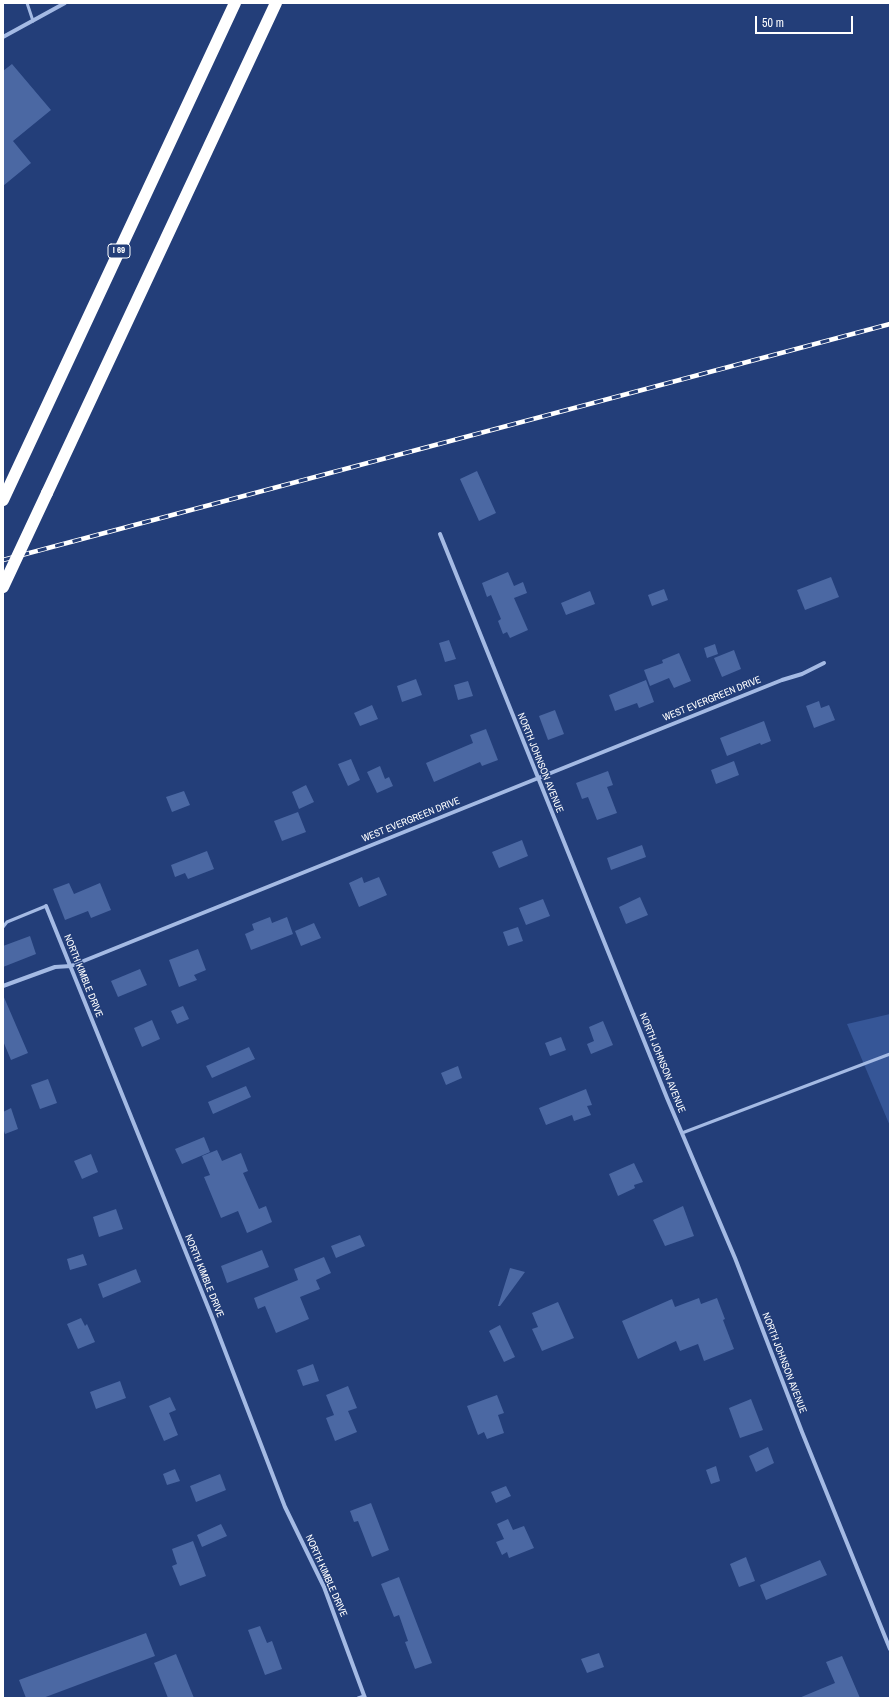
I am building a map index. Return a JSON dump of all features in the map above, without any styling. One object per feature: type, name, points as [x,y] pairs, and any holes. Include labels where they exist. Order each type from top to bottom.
[{"type":"highway","name":"I 69","points":[[3,500],[235,3]]},
{"type":"highway","points":[[3,587],[276,3]]},
{"type":"street","points":[[3,37],[65,3]]},
{"type":"street","name":"NORTH JOHNSON AVENUE","points":[[440,534],[621,987],[735,1258],[802,1432],[890,1649]]},
{"type":"street","name":"WEST EVERGREEN DRIVE","points":[[3,986],[55,967],[71,966],[775,683],[802,674],[824,663]]},
{"type":"street","name":"NORTH KIMBLE DRIVE","points":[[46,906],[212,1317],[285,1507],[324,1587],[365,1697]]},
{"type":"lane","points":[[27,3],[33,21]]},
{"type":"lane","name":"NORTH KIMBLE DRIVE","points":[[3,927],[7,922],[46,906]]},
{"type":"lane","points":[[682,1133],[890,1054]]},
{"type":"lane","points":[[358,1698],[365,1697]]},
{"type":"shaded area","points":[[890,1014],[890,1126],[847,1024]]},
{"type":"building","points":[[12,64],[51,110],[13,141],[31,163],[3,186],[3,71]]},
{"type":"building","points":[[477,471],[496,513],[479,521],[460,479]]},
{"type":"building","points":[[508,572],[514,586],[523,582],[527,593],[514,598],[528,630],[510,638],[507,632],[503,634],[498,621],[501,619],[491,595],[487,597],[482,583]]},
{"type":"building","points":[[831,577],[839,597],[805,610],[797,590]]},
{"type":"building","points":[[664,589],[668,600],[652,606],[648,595]]},
{"type":"building","points":[[590,591],[595,604],[566,615],[561,603]]},
{"type":"building","points":[[449,640],[456,659],[445,662],[439,643]]},
{"type":"building","points":[[715,644],[718,654],[707,658],[704,648]]},
{"type":"building","points":[[734,650],[741,669],[722,677],[714,658]]},
{"type":"building","points":[[679,653],[691,681],[674,688],[669,678],[650,686],[644,670],[663,663],[662,660]]},
{"type":"building","points":[[416,679],[422,695],[402,702],[397,686]]},
{"type":"building","points":[[646,680],[654,702],[639,708],[637,703],[615,711],[609,695]]},
{"type":"building","points":[[468,681],[473,696],[458,700],[454,685]]},
{"type":"building","points":[[819,701],[821,708],[829,705],[835,720],[814,728],[806,706]]},
{"type":"building","points":[[372,705],[378,719],[360,726],[354,713]]},
{"type":"building","points":[[555,710],[564,734],[548,740],[539,716]]},
{"type":"building","points":[[764,721],[771,741],[761,745],[760,743],[727,756],[720,738]]},
{"type":"building","points":[[486,729],[498,760],[482,766],[480,762],[434,782],[426,763],[473,743],[470,735]]},
{"type":"building","points":[[351,759],[360,780],[348,786],[338,764]]},
{"type":"building","points":[[734,761],[739,775],[716,784],[711,770]]},
{"type":"building","points":[[380,766],[385,779],[389,777],[393,786],[377,793],[367,772]]},
{"type":"building","points":[[608,771],[613,785],[607,787],[617,813],[597,820],[588,797],[582,799],[576,783]]},
{"type":"building","points":[[306,785],[314,802],[299,809],[292,792]]},
{"type":"building","points":[[184,791],[190,805],[172,812],[166,797]]},
{"type":"building","points":[[298,812],[306,832],[282,841],[274,821]]},
{"type":"building","points":[[522,840],[528,856],[499,868],[492,852]]},
{"type":"building","points":[[642,845],[646,857],[611,870],[607,858]]},
{"type":"building","points":[[207,851],[214,869],[188,879],[185,873],[175,877],[171,865]]},
{"type":"building","points":[[362,877],[364,883],[379,877],[387,895],[359,907],[349,883]]},
{"type":"building","points":[[69,883],[74,894],[100,883],[111,910],[91,918],[88,911],[65,920],[53,889]]},
{"type":"building","points":[[640,897],[648,915],[626,924],[619,907]]},
{"type":"building","points":[[543,899],[550,916],[526,925],[519,908]]},
{"type":"building","points":[[270,917],[272,923],[287,917],[293,934],[251,950],[245,934],[254,930],[252,924]]},
{"type":"building","points":[[314,923],[321,938],[301,946],[295,931]]},
{"type":"building","points":[[518,927],[523,941],[508,946],[503,932]]},
{"type":"building","points":[[30,936],[36,954],[3,967],[3,946]]},
{"type":"building","points":[[198,949],[206,970],[194,975],[197,980],[179,987],[169,960]]},
{"type":"building","points":[[140,969],[147,985],[118,997],[111,981]]},
{"type":"building","points":[[3,995],[28,1053],[11,1060],[3,1041]]},
{"type":"building","points":[[183,1006],[189,1019],[177,1024],[171,1011]]},
{"type":"building","points":[[152,1020],[160,1039],[142,1047],[134,1028]]},
{"type":"building","points":[[603,1021],[613,1045],[591,1054],[587,1044],[594,1041],[589,1027]]},
{"type":"building","points":[[561,1037],[566,1050],[550,1056],[545,1043]]},
{"type":"building","points":[[249,1047],[255,1059],[212,1078],[206,1066]]},
{"type":"building","points":[[458,1066],[462,1078],[446,1085],[441,1073]]},
{"type":"building","points":[[48,1079],[57,1103],[40,1109],[31,1085]]},
{"type":"building","points":[[246,1086],[251,1097],[213,1114],[208,1102]]},
{"type":"building","points":[[586,1089],[592,1105],[587,1106],[591,1115],[574,1121],[572,1115],[546,1125],[539,1108]]},
{"type":"building","points":[[11,1108],[18,1129],[5,1134],[3,1128],[3,1112]]},
{"type":"building","points":[[204,1137],[210,1152],[182,1164],[175,1149]]},
{"type":"building","points":[[217,1150],[222,1161],[241,1153],[248,1171],[243,1173],[259,1209],[266,1206],[272,1222],[247,1233],[238,1211],[221,1218],[204,1177],[210,1175],[202,1156]]},
{"type":"building","points":[[91,1154],[98,1172],[82,1179],[74,1161]]},
{"type":"building","points":[[634,1163],[643,1182],[634,1185],[635,1188],[618,1196],[609,1174]]},
{"type":"building","points":[[683,1206],[694,1236],[665,1246],[653,1220]]},
{"type":"building","points":[[116,1209],[123,1229],[99,1237],[93,1217]]},
{"type":"building","points":[[360,1235],[365,1246],[336,1258],[331,1246]]},
{"type":"building","points":[[262,1250],[269,1267],[227,1283],[221,1266]]},
{"type":"building","points":[[83,1254],[87,1265],[70,1270],[67,1259]]},
{"type":"building","points":[[324,1257],[331,1273],[316,1280],[320,1289],[300,1297],[309,1319],[276,1333],[265,1306],[258,1309],[254,1298],[298,1280],[294,1269]]},
{"type":"building","points":[[510,1268],[525,1272],[500,1306],[498,1306]]},
{"type":"building","points":[[136,1269],[141,1282],[103,1298],[98,1284]]},
{"type":"building","points":[[699,1298],[701,1304],[717,1298],[725,1319],[723,1320],[734,1349],[704,1361],[698,1344],[680,1351],[676,1341],[638,1359],[622,1321],[672,1299],[675,1307]]},
{"type":"building","points":[[558,1302],[574,1338],[542,1351],[532,1329],[538,1327],[532,1313]]},
{"type":"building","points":[[81,1318],[85,1326],[87,1324],[95,1342],[78,1349],[67,1324]]},
{"type":"building","points":[[500,1325],[515,1357],[504,1362],[489,1331]]},
{"type":"building","points":[[313,1364],[319,1381],[303,1386],[297,1370]]},
{"type":"building","points":[[120,1381],[126,1398],[96,1409],[90,1392]]},
{"type":"building","points":[[348,1386],[357,1408],[348,1411],[357,1432],[335,1441],[326,1418],[334,1415],[326,1395]]},
{"type":"building","points":[[497,1395],[504,1413],[498,1415],[504,1433],[487,1439],[484,1432],[478,1435],[467,1406]]},
{"type":"building","points":[[170,1397],[176,1410],[169,1413],[178,1435],[164,1441],[149,1406]]},
{"type":"building","points":[[751,1399],[763,1430],[740,1438],[729,1408]]},
{"type":"building","points":[[768,1447],[774,1463],[756,1472],[749,1456]]},
{"type":"building","points":[[716,1466],[720,1481],[711,1484],[706,1470]]},
{"type":"building","points":[[175,1469],[180,1481],[167,1485],[163,1474]]},
{"type":"building","points":[[220,1474],[226,1490],[196,1502],[190,1486]]},
{"type":"building","points":[[506,1486],[511,1496],[496,1503],[491,1492]]},
{"type":"building","points":[[371,1503],[389,1550],[372,1557],[358,1521],[354,1522],[350,1511]]},
{"type":"building","points":[[508,1519],[513,1530],[524,1526],[534,1548],[509,1558],[507,1552],[502,1555],[496,1542],[504,1539],[497,1524]]},
{"type":"building","points":[[221,1524],[227,1536],[202,1547],[197,1535]]},
{"type":"building","points":[[193,1541],[206,1576],[180,1586],[172,1566],[177,1564],[172,1549]]},
{"type":"building","points":[[746,1557],[755,1581],[739,1587],[730,1564]]},
{"type":"building","points":[[820,1560],[827,1575],[766,1600],[760,1585]]},
{"type":"building","points":[[399,1577],[432,1663],[415,1669],[405,1642],[408,1641],[399,1615],[394,1617],[381,1584]]},
{"type":"building","points":[[260,1626],[267,1643],[272,1641],[282,1669],[265,1675],[248,1630]]},
{"type":"building","points":[[146,1633],[155,1656],[43,1698],[26,1698],[19,1680]]},
{"type":"building","points":[[599,1653],[604,1667],[587,1673],[581,1659]]},
{"type":"building","points":[[176,1654],[194,1698],[168,1698],[154,1663]]},
{"type":"building","points":[[842,1656],[860,1698],[799,1698],[835,1683],[826,1662]]},
{"type":"railway","points":[[3,560],[890,324]]}]
